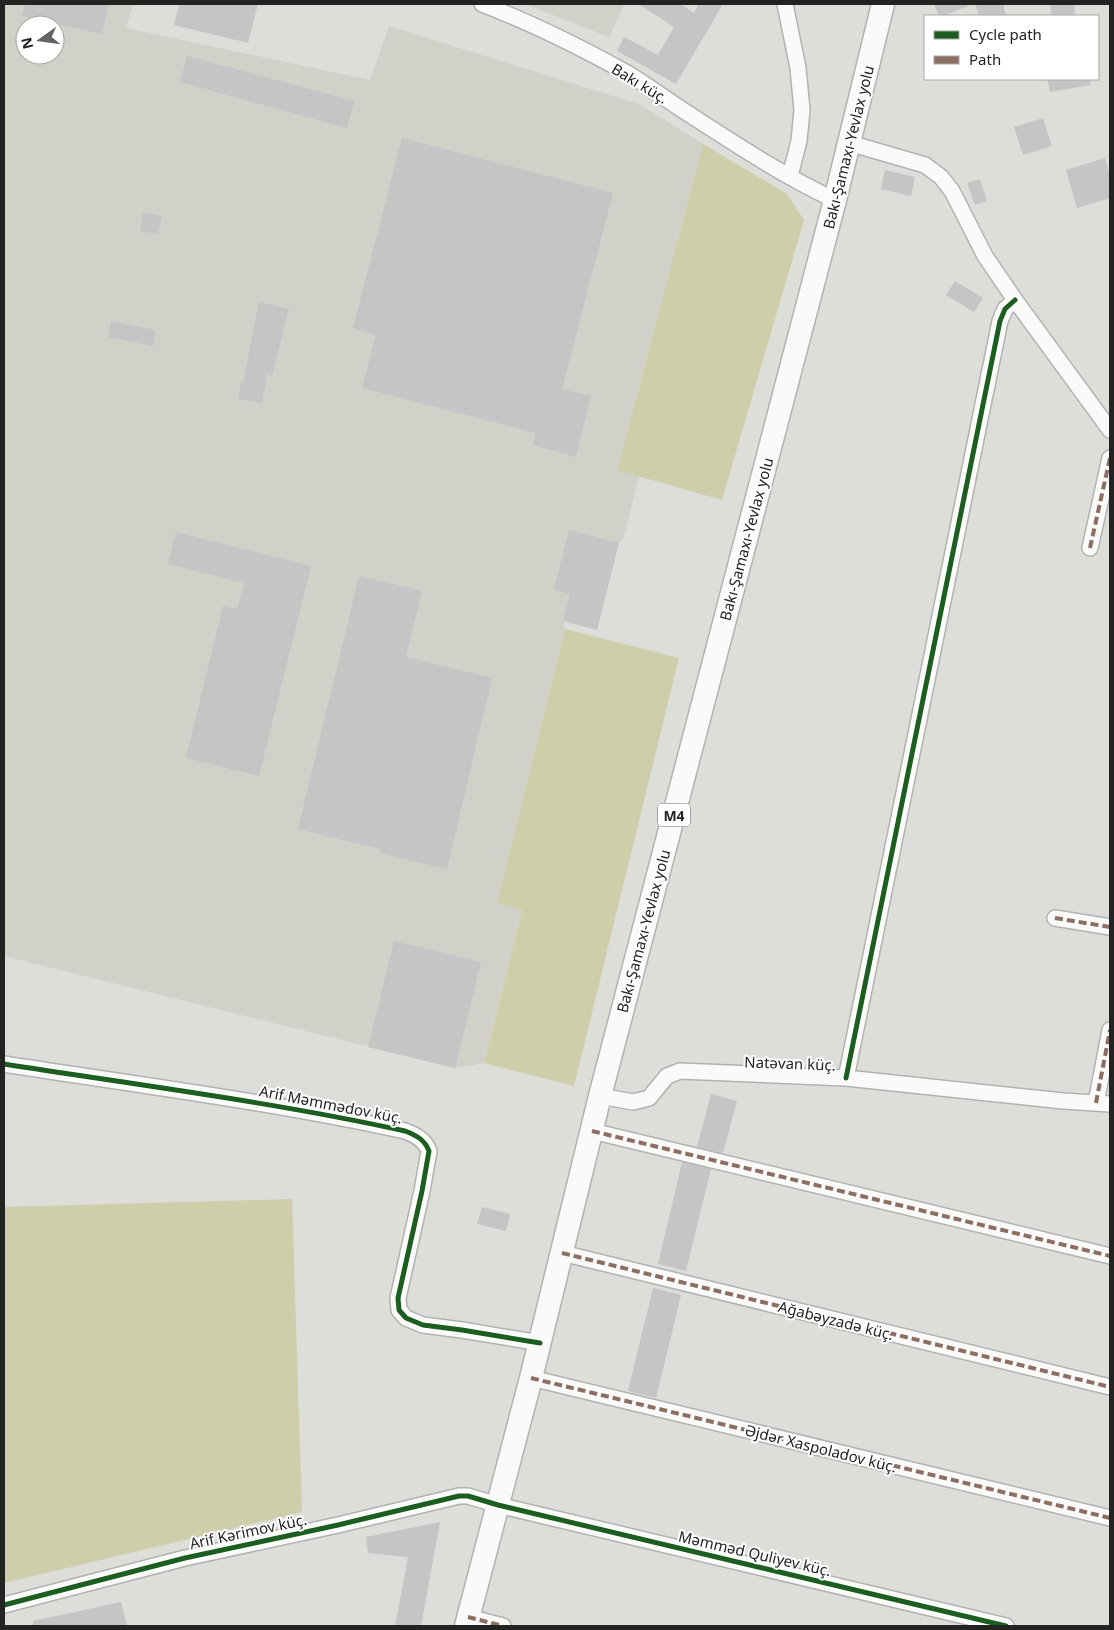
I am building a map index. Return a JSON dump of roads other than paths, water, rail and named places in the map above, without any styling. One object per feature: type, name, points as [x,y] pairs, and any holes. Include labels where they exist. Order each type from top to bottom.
[{"type":"highway","name":"Bakı-Şamaxı-Yevlax yolu","points":[[467,1622],[540,1343],[600,1096],[835,200],[883,4]]},
{"type":"street","name":"Bakı küç.","points":[[482,4],[513,15],[627,74],[809,188],[835,200]]},
{"type":"street","points":[[785,4],[798,68],[802,110],[799,140],[790,176]]},
{"type":"street","points":[[849,143],[925,166],[941,177],[952,191],[985,256],[1110,430]]},
{"type":"street","points":[[846,1078],[1000,321],[1006,310],[1015,300]]},
{"type":"street","points":[[1090,548],[1110,458]]},
{"type":"street","points":[[1055,918],[1110,927]]},
{"type":"street","points":[[1103,1104],[1110,1030]]},
{"type":"street","name":"Arif Məmmədov küç.","points":[[4,1064],[266,1104],[346,1118],[413,1134],[426,1144],[428,1151],[422,1191],[398,1298],[399,1310],[406,1318],[423,1325],[540,1343]]},
{"type":"street","name":"Natəvan küç.","points":[[600,1096],[633,1102],[649,1098],[667,1076],[680,1071],[846,1078],[1103,1104]]},
{"type":"street","points":[[592,1131],[1110,1256]]},
{"type":"street","name":"Ağabəyzadə küç.","points":[[562,1253],[1110,1387]]},
{"type":"street","name":"Əjdər Xaspoladov küç.","points":[[531,1378],[1110,1518]]},
{"type":"street","name":"Arif Kərimov küç.","points":[[4,1605],[185,1558],[338,1525],[459,1496],[468,1496],[498,1505]]},
{"type":"street","name":"Məmməd Quliyev küç.","points":[[498,1505],[1006,1626]]},
{"type":"street","points":[[467,1622],[503,1626]]}]
